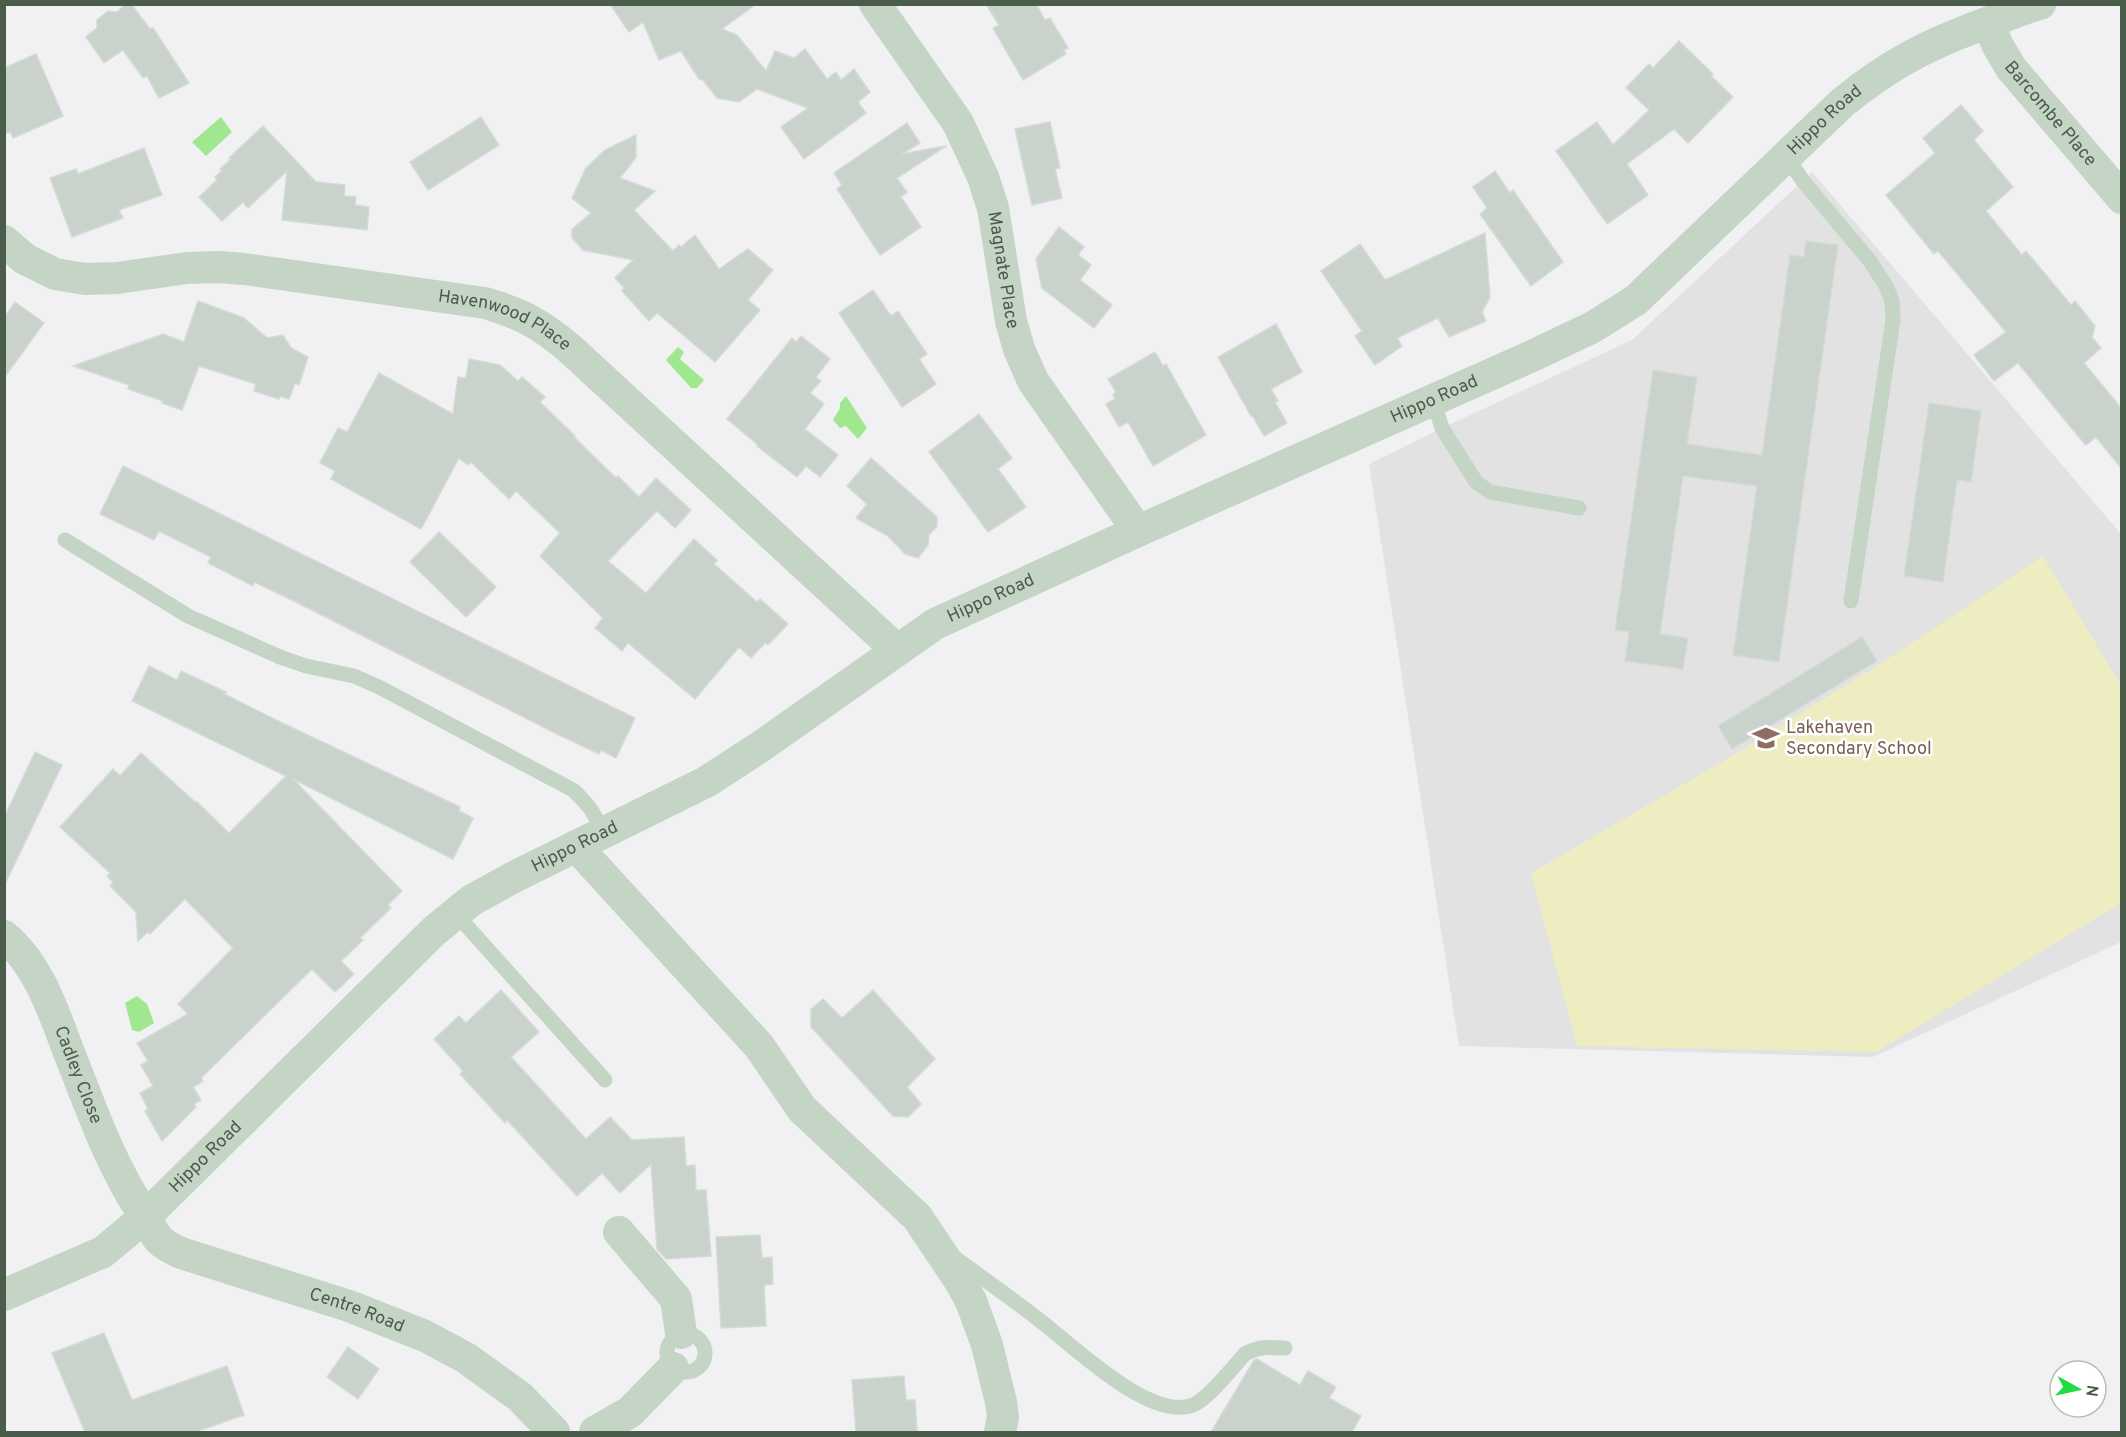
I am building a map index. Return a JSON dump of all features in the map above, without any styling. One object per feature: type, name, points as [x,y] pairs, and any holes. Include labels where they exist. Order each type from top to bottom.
[{"type":"street","name":"Magnate Place","points":[[875,4],[958,123],[975,158],[993,208],[1011,321],[1019,349],[1033,381],[1138,531]]},
{"type":"street","name":"Hippo Road","points":[[4,1295],[103,1252],[114,1245],[434,931],[472,900],[706,782],[760,747],[935,624],[1593,327],[1636,300],[1842,103],[1871,80],[1917,51],[1947,37],[2036,5]]},
{"type":"street","name":"Barcombe Place","points":[[1988,22],[2011,68],[2121,198]]},
{"type":"street","name":"Havenwood Place","points":[[4,241],[25,259],[55,274],[85,279],[117,278],[187,268],[244,269],[485,303],[513,311],[542,327],[569,348],[897,650]]},
{"type":"street","points":[[589,840],[759,1046],[802,1108],[917,1217],[966,1291],[987,1345],[1001,1402],[1003,1417],[1000,1432]]},
{"type":"street","name":"Cadley Close","points":[[4,936],[21,953],[48,997],[113,1163],[145,1217]]},
{"type":"street","name":"Centre Road","points":[[145,1217],[155,1237],[181,1253],[349,1306],[425,1336],[466,1358],[520,1397],[554,1432]]},
{"type":"street","points":[[619,1232],[676,1299],[681,1334]]},
{"type":"street","points":[[595,1432],[630,1412],[673,1368]]},
{"type":"lane","points":[[1786,156],[1803,181],[1870,261],[1886,286],[1892,301],[1891,331],[1851,601]]},
{"type":"lane","points":[[1433,400],[1442,428],[1476,482],[1490,492],[1579,508]]},
{"type":"lane","points":[[65,540],[188,616],[280,657],[306,666],[354,676],[573,790],[596,815],[589,840]]},
{"type":"lane","points":[[456,914],[605,1080]]},
{"type":"lane","points":[[933,1241],[1037,1318],[1116,1381],[1162,1405],[1179,1408],[1192,1405],[1202,1400],[1245,1354],[1267,1347],[1285,1348]]},
{"type":"lane","points":[[681,1334],[696,1335],[705,1347],[704,1361],[693,1371],[686,1372],[673,1368],[668,1362],[666,1348],[675,1336],[681,1334]]},
{"type":"shaded area","points":[[221,117],[232,132],[206,156],[192,142]]},
{"type":"shaded area","name":"Lakehaven Secondary School","points":[[1812,172],[2121,534],[2121,942],[1873,1057],[1459,1046],[1369,464],[1632,340]]},
{"type":"shaded area","points":[[678,347],[684,352],[680,359],[704,380],[697,388],[691,388],[666,360]]},
{"type":"shaded area","points":[[846,396],[867,428],[858,439],[846,426],[840,428],[833,420],[840,408],[840,403]]},
{"type":"shaded area","points":[[2043,556],[2121,685],[2121,903],[1876,1052],[1577,1046],[1531,873],[1727,759],[1880,664]]},
{"type":"shaded area","points":[[137,996],[147,1004],[154,1023],[139,1032],[132,1030],[125,1003]]},
{"type":"building","points":[[126,4],[131,4],[150,29],[153,28],[189,83],[159,98],[147,76],[143,78],[123,50],[104,63],[86,37],[97,28],[97,20],[108,11],[117,12]]},
{"type":"building","points":[[610,4],[756,4],[722,29],[737,35],[766,71],[775,51],[794,58],[805,49],[827,79],[836,72],[841,80],[854,69],[870,92],[858,102],[866,113],[804,159],[781,127],[808,108],[757,89],[739,102],[717,98],[703,80],[699,79],[681,51],[659,60],[643,22],[629,32]]},
{"type":"building","points":[[986,4],[1036,4],[1045,20],[1050,18],[1068,48],[1064,50],[1066,54],[1023,80],[993,28],[999,25]]},
{"type":"building","points":[[1679,41],[1733,97],[1688,143],[1674,129],[1627,164],[1648,195],[1607,224],[1556,151],[1597,122],[1613,145],[1649,110],[1626,88],[1649,64],[1653,68]]},
{"type":"building","points":[[36,54],[63,116],[13,138],[11,132],[4,134],[4,68]]},
{"type":"building","points":[[1961,105],[1983,131],[1974,140],[2013,187],[1986,211],[2022,255],[2026,251],[2071,305],[2075,301],[2095,326],[2092,337],[2101,348],[2084,363],[2121,408],[2121,468],[2096,437],[2086,445],[2083,442],[2018,363],[1994,381],[1974,355],[2006,332],[1938,251],[1934,254],[1886,195],[1935,153],[1923,138]]},
{"type":"building","points":[[481,117],[499,145],[428,190],[410,162]]},
{"type":"building","points":[[1050,122],[1060,168],[1055,169],[1062,198],[1032,205],[1015,129]]},
{"type":"building","points":[[907,123],[920,143],[902,154],[946,146],[897,178],[907,192],[901,197],[921,227],[880,255],[837,189],[842,185],[834,173]]},
{"type":"building","points":[[263,126],[316,182],[345,185],[344,196],[356,197],[355,205],[369,207],[367,230],[282,220],[287,171],[248,208],[243,202],[222,221],[199,197],[217,180],[215,177],[231,159],[229,158]]},
{"type":"building","points":[[636,135],[636,157],[620,178],[655,191],[634,210],[673,251],[695,235],[719,269],[748,249],[773,270],[748,300],[760,310],[715,362],[657,313],[649,321],[622,291],[624,288],[615,278],[633,260],[583,250],[572,238],[572,229],[591,213],[572,198],[586,168],[605,150]]},
{"type":"building","points":[[144,148],[162,195],[119,210],[123,218],[72,237],[50,178],[76,169],[78,174]]},
{"type":"building","points":[[1495,171],[1510,193],[1513,190],[1563,262],[1531,286],[1480,214],[1487,208],[1473,187]]},
{"type":"building","points":[[1059,227],[1084,247],[1078,255],[1091,265],[1080,280],[1112,305],[1094,328],[1042,288],[1036,259]]},
{"type":"building","points":[[1485,233],[1490,297],[1482,312],[1486,321],[1449,337],[1438,318],[1397,338],[1402,346],[1375,365],[1355,336],[1362,331],[1321,271],[1360,244],[1385,280]]},
{"type":"building","points":[[1806,241],[1838,245],[1779,662],[1733,655],[1757,486],[1683,476],[1660,634],[1688,638],[1683,669],[1625,661],[1629,632],[1615,630],[1653,370],[1697,377],[1687,444],[1762,455],[1790,255],[1804,257]]},
{"type":"building","points":[[873,290],[891,316],[898,311],[927,354],[919,359],[936,384],[902,407],[839,313]]},
{"type":"building","points":[[198,301],[244,318],[267,338],[283,335],[291,348],[308,357],[299,385],[295,383],[289,399],[280,396],[279,399],[254,391],[256,384],[199,366],[182,410],[128,389],[129,385],[73,366],[163,334],[184,342]]},
{"type":"building","points":[[15,302],[44,323],[4,378],[4,318]]},
{"type":"building","points":[[1276,324],[1302,372],[1271,389],[1278,401],[1275,402],[1287,423],[1264,436],[1218,357]]},
{"type":"building","points":[[801,336],[830,359],[816,377],[821,381],[810,393],[824,404],[805,429],[838,455],[820,477],[806,466],[797,477],[727,419],[792,338],[796,342]]},
{"type":"building","points":[[1155,352],[1163,366],[1166,364],[1206,435],[1153,466],[1128,422],[1119,427],[1106,404],[1115,399],[1113,395],[1116,392],[1108,379]]},
{"type":"building","points":[[469,359],[500,365],[518,381],[522,377],[545,397],[540,402],[574,437],[639,497],[656,478],[691,510],[675,528],[657,511],[608,561],[646,593],[694,539],[717,560],[714,564],[757,602],[760,599],[788,624],[768,645],[765,643],[751,658],[739,647],[695,699],[628,643],[622,651],[595,628],[603,618],[540,556],[560,533],[516,491],[509,499],[471,462],[468,465],[459,458],[421,529],[331,479],[335,471],[320,463],[338,428],[347,432],[379,373],[453,414],[458,377],[466,378]]},
{"type":"building","points":[[1929,403],[1981,411],[1971,482],[1957,480],[1943,582],[1904,576]]},
{"type":"building","points":[[979,414],[1012,458],[998,469],[1026,507],[988,532],[929,452]]},
{"type":"building","points":[[871,458],[937,517],[937,526],[929,535],[928,545],[918,558],[905,554],[888,536],[856,518],[867,504],[847,486]]},
{"type":"building","points":[[123,466],[635,718],[616,758],[601,750],[599,754],[557,734],[254,582],[253,586],[208,563],[211,557],[159,531],[154,540],[100,514]]},
{"type":"building","points":[[439,532],[496,587],[466,617],[410,562]]},
{"type":"building","points":[[1862,637],[1877,661],[1732,749],[1718,726]]},
{"type":"building","points":[[149,666],[177,680],[181,671],[226,692],[224,694],[278,721],[460,807],[459,811],[473,818],[453,859],[293,779],[402,891],[388,905],[391,908],[360,938],[363,940],[341,961],[354,974],[335,992],[312,969],[201,1078],[203,1081],[193,1087],[201,1100],[194,1104],[196,1107],[162,1141],[145,1111],[148,1109],[140,1093],[153,1086],[141,1065],[148,1061],[137,1043],[188,1014],[178,1004],[233,948],[185,899],[150,934],[148,932],[138,941],[136,912],[110,886],[113,882],[107,876],[110,873],[60,827],[113,769],[120,776],[141,753],[229,833],[286,776],[132,701]]},
{"type":"building","points":[[35,752],[62,765],[4,886],[4,818]]},
{"type":"building","points":[[501,990],[539,1032],[511,1057],[586,1139],[610,1117],[632,1140],[684,1137],[686,1166],[695,1165],[696,1190],[706,1190],[711,1256],[666,1259],[657,1249],[651,1164],[620,1193],[602,1173],[577,1196],[507,1120],[505,1123],[460,1074],[463,1071],[434,1039],[459,1016],[466,1023]]},
{"type":"building","points":[[873,990],[935,1059],[907,1087],[921,1104],[908,1117],[893,1116],[811,1027],[811,1009],[823,999],[842,1018]]},
{"type":"building","points":[[760,1235],[762,1258],[772,1257],[773,1284],[764,1285],[766,1326],[721,1328],[716,1237]]},
{"type":"building","points":[[104,1333],[132,1400],[227,1366],[244,1415],[195,1432],[85,1432],[52,1353]]},
{"type":"building","points":[[348,1347],[379,1369],[358,1399],[327,1377]]},
{"type":"building","points":[[1257,1359],[1300,1385],[1308,1371],[1336,1387],[1329,1398],[1361,1416],[1352,1432],[1211,1432],[1254,1360]]},
{"type":"building","points":[[904,1376],[906,1400],[915,1400],[917,1432],[856,1432],[852,1380]]},
{"type":"place","name":"Lakehaven Secondary School","points":[[1766,738]]}]
